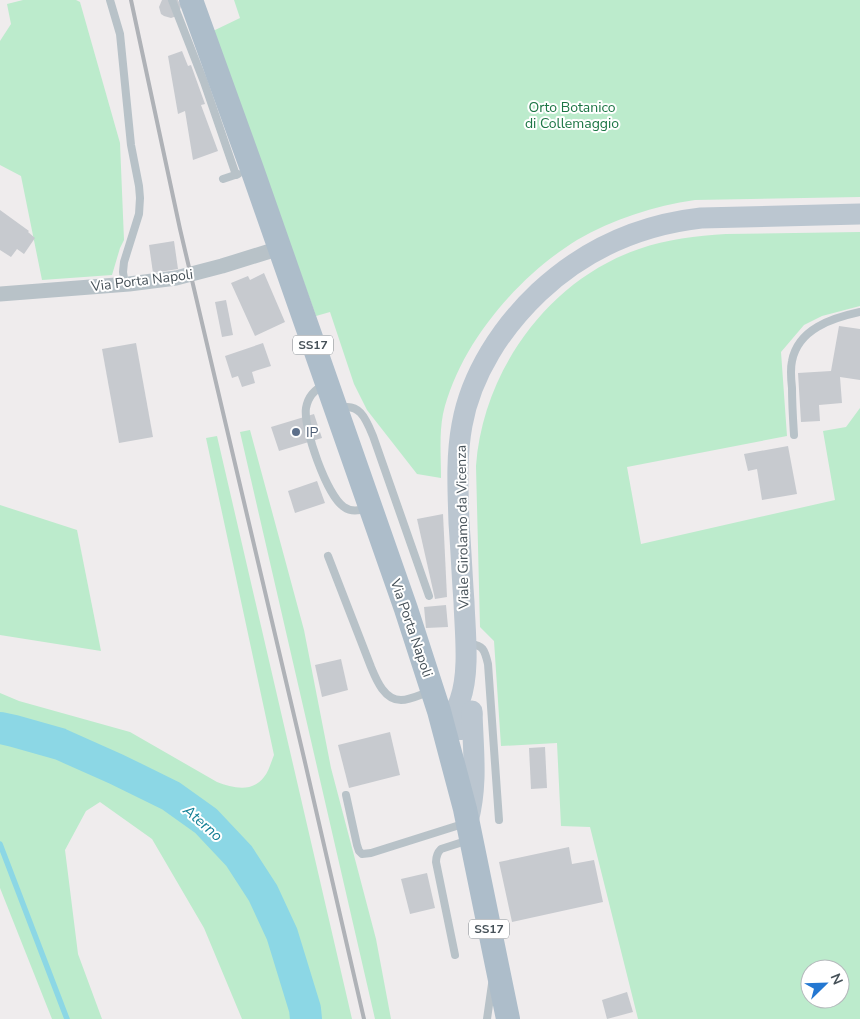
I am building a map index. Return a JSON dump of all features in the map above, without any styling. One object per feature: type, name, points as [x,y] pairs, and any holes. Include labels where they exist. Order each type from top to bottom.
[{"type":"main road","name":"Via Porta Napoli","points":[[191,0],[244,172],[280,248],[433,690],[469,831],[508,1019]]},
{"type":"main road","name":"Viale Girolamo da Vicenza","points":[[443,725],[457,707],[465,677],[466,645],[458,467],[462,423],[474,384],[484,365],[497,342],[522,309],[551,281],[576,261],[617,240],[654,227],[701,218],[860,214]]},
{"type":"main road","name":"Viale Girolamo da Vicenza","points":[[466,645],[471,684],[475,778],[469,831]]},
{"type":"main road","points":[[433,690],[440,698],[450,701],[457,699],[462,693]]},
{"type":"main road","points":[[443,725],[456,730],[462,730],[470,724],[472,714]]},
{"type":"street","name":"Via Porta Napoli","points":[[0,294],[125,285],[192,275],[280,248]]},
{"type":"lane","points":[[110,0],[120,34],[131,145],[140,192],[140,208],[124,262],[125,285]]},
{"type":"lane","points":[[172,0],[204,82],[244,172],[224,179]]},
{"type":"lane","points":[[794,435],[791,369],[798,344],[805,336],[823,324],[860,312]]},
{"type":"lane","points":[[327,384],[316,389],[308,401],[306,411],[308,429],[322,474],[335,498],[344,507],[360,510],[370,506]]},
{"type":"lane","points":[[336,410],[348,406],[353,407],[359,411],[366,421],[373,436],[429,596]]},
{"type":"lane","points":[[328,556],[378,685],[392,698],[399,700],[433,690]]},
{"type":"lane","points":[[466,645],[478,645],[483,649],[488,664],[499,820]]},
{"type":"lane","points":[[346,795],[357,845],[362,854],[469,831]]},
{"type":"lane","points":[[455,955],[436,856],[441,849],[469,831]]},
{"type":"lane","points":[[488,1019],[494,969],[494,952]]},
{"type":"green space","points":[[23,0],[76,0],[80,2],[120,143],[124,240],[112,275],[42,280],[21,176],[0,165],[0,41],[11,24],[7,4]]},
{"type":"green space","name":"Orto Botanico di Collemaggio","points":[[234,0],[860,0],[860,197],[695,200],[634,214],[577,240],[555,255],[512,293],[477,338],[462,363],[451,388],[443,414],[441,478],[417,474],[367,410],[354,384],[330,312],[316,316],[213,31],[240,18]]},
{"type":"green space","points":[[860,232],[860,306],[822,316],[804,325],[781,352],[787,436],[627,467],[641,544],[835,500],[823,431],[846,427],[860,408],[860,1019],[638,1019],[590,827],[561,826],[557,743],[501,746],[494,641],[480,627],[476,466],[481,431],[492,396],[507,364],[526,334],[549,306],[576,283],[606,263],[639,249],[671,240],[726,234]]},
{"type":"green space","points":[[250,430],[304,630],[331,768],[376,939],[391,1019],[375,1019],[240,432]]},
{"type":"green space","points":[[217,436],[352,1019],[242,1019],[204,928],[152,839],[100,802],[86,811],[65,850],[78,954],[102,1019],[52,1019],[0,888],[0,693],[19,701],[130,732],[217,782],[229,786],[242,788],[259,782],[267,772],[274,755],[206,438]]},
{"type":"green space","points":[[0,505],[77,530],[101,651],[0,635]]},
{"type":"building","points":[[162,0],[178,0],[181,6],[177,16],[171,18],[161,14],[159,7]]},
{"type":"building","points":[[182,51],[188,66],[191,65],[205,104],[201,105],[218,151],[193,160],[185,111],[178,114],[168,56]]},
{"type":"building","points":[[0,210],[29,231],[35,238],[24,254],[17,249],[11,257],[0,250]]},
{"type":"building","points":[[174,241],[178,269],[153,273],[149,245]]},
{"type":"building","points":[[264,273],[285,322],[255,336],[231,283],[248,276],[250,280]]},
{"type":"building","points":[[226,300],[233,335],[222,337],[215,302]]},
{"type":"building","points":[[839,326],[860,329],[860,380],[840,377],[842,403],[819,405],[820,421],[801,422],[798,373],[831,371]]},
{"type":"building","points":[[136,343],[153,437],[119,443],[102,349]]},
{"type":"building","points":[[263,343],[271,366],[252,372],[255,383],[242,387],[238,376],[232,378],[225,356]]},
{"type":"building","points":[[314,414],[322,438],[279,451],[271,427]]},
{"type":"building","points":[[788,446],[797,494],[762,500],[757,469],[748,471],[744,454]]},
{"type":"building","points":[[317,481],[325,503],[295,513],[288,491]]},
{"type":"building","points":[[443,514],[447,597],[435,599],[417,519]]},
{"type":"building","points":[[446,605],[448,627],[426,628],[424,607]]},
{"type":"building","points":[[341,659],[348,690],[322,697],[315,665]]},
{"type":"building","points":[[390,732],[400,775],[349,788],[338,745]]},
{"type":"building","points":[[545,747],[547,788],[531,789],[529,748]]},
{"type":"building","points":[[569,847],[572,864],[594,860],[603,902],[512,922],[499,862]]},
{"type":"building","points":[[427,873],[435,908],[410,914],[401,879]]},
{"type":"building","points":[[627,992],[633,1012],[607,1019],[602,1000]]},
{"type":"waterway","name":"Aterno","points":[[0,728],[60,744],[116,769],[171,796],[206,821],[239,856],[263,893],[282,934],[305,1009],[306,1019]]},
{"type":"waterway","points":[[0,844],[67,1019]]},
{"type":"railway","points":[[131,0],[180,229],[364,1019]]},
{"type":"place","name":"IP","points":[[296,432]]}]
